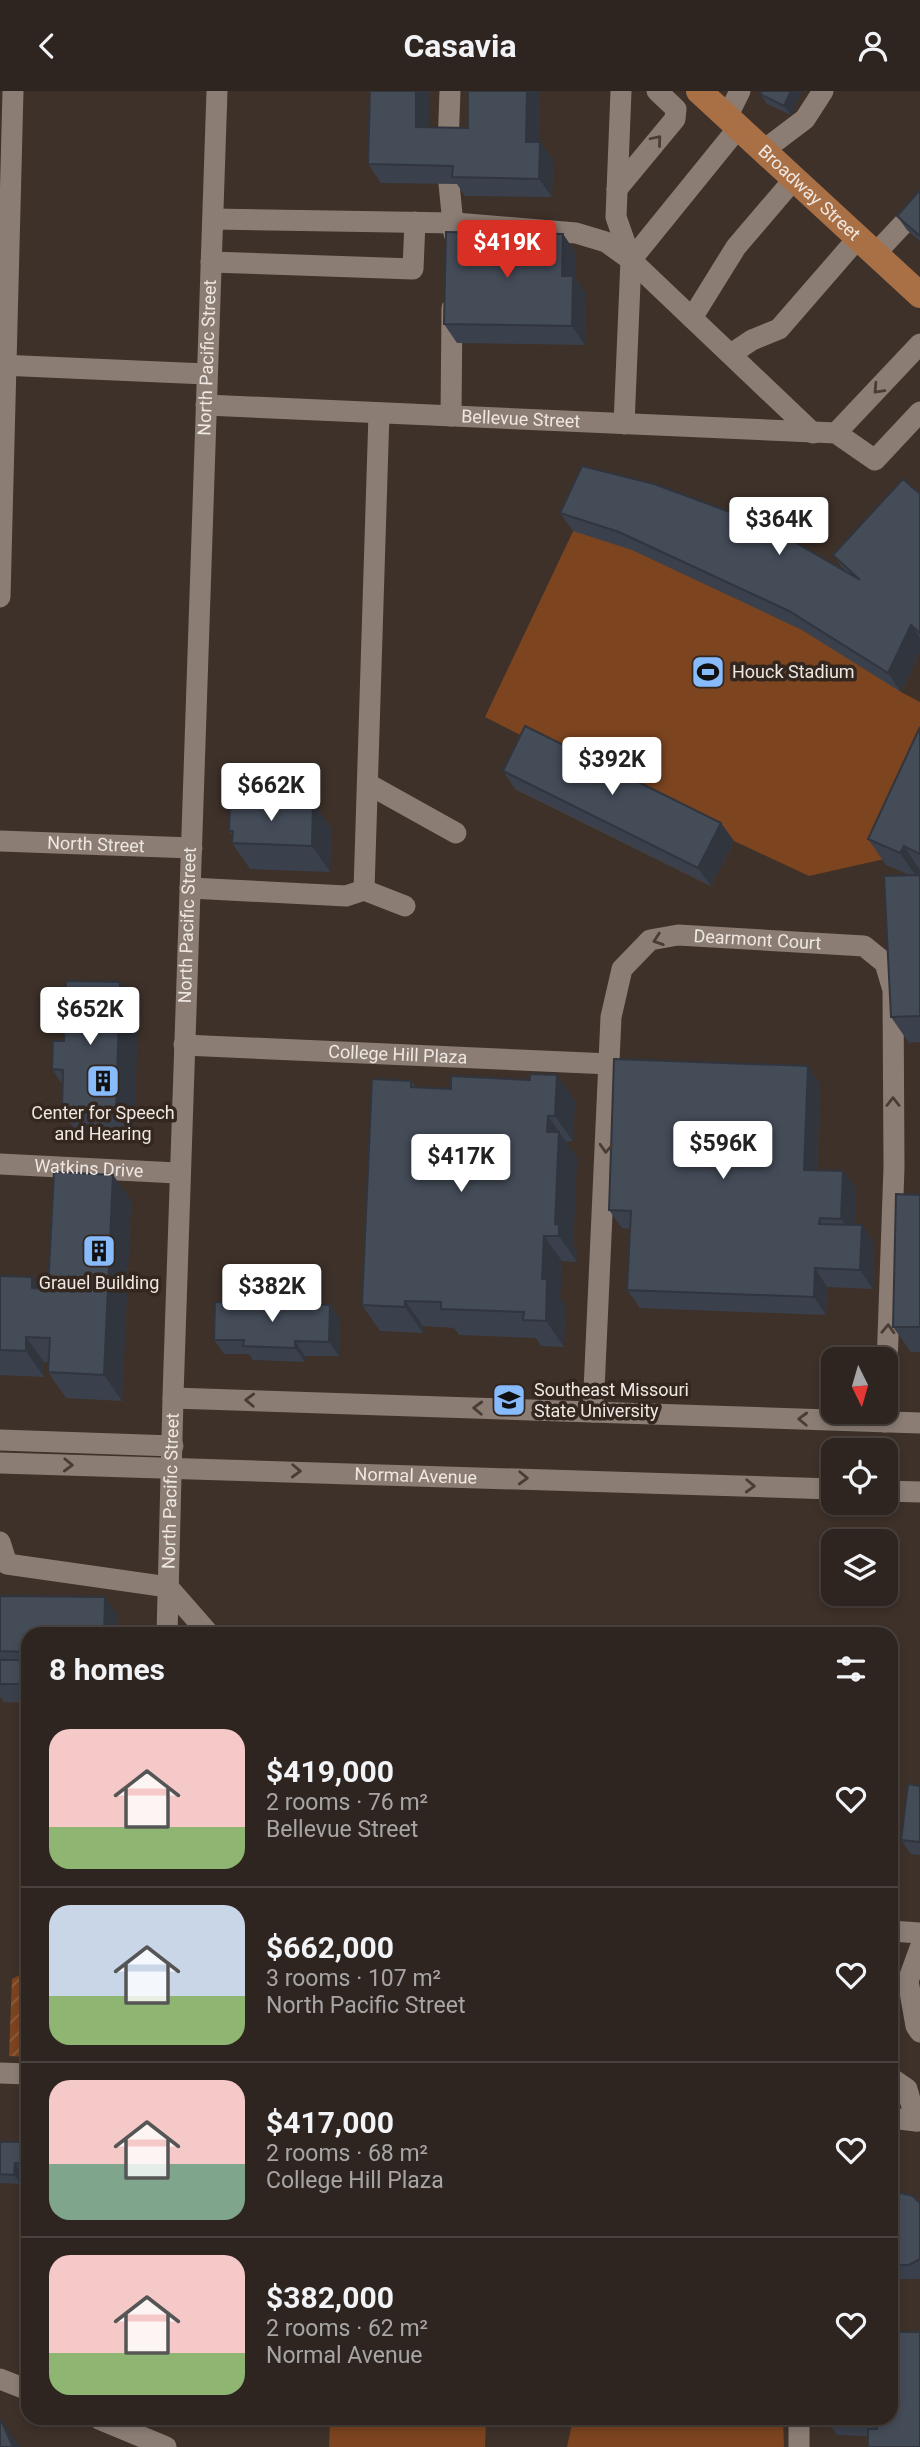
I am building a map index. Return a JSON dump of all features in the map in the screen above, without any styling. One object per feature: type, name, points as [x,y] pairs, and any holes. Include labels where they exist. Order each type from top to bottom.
[{"type":"main road","name":"Broadway Street","points":[[699,91],[920,295]]},
{"type":"street","points":[[0,597],[6,142],[13,91]]},
{"type":"street","name":"North Pacific Street","points":[[167,1627],[177,1173],[192,848],[206,374],[218,91]]},
{"type":"street","points":[[448,146],[450,91]]},
{"type":"street","points":[[621,91],[616,217],[631,260],[624,424]]},
{"type":"street","points":[[617,189],[675,118],[676,109],[657,91]]},
{"type":"street","points":[[631,260],[733,123],[740,91]]},
{"type":"street","points":[[764,150],[811,99]]},
{"type":"street","points":[[692,318],[736,247],[795,178]]},
{"type":"street","points":[[449,184],[455,223],[453,254]]},
{"type":"street","points":[[732,354],[752,340],[779,329],[867,246],[920,206]]},
{"type":"street","points":[[213,219],[455,223],[576,233],[606,242],[631,260],[813,433]]},
{"type":"street","points":[[211,262],[413,269],[415,222]]},
{"type":"street","points":[[450,416],[452,289]]},
{"type":"street","points":[[920,344],[836,433],[875,460],[920,412]]},
{"type":"street","points":[[3,365],[206,374]]},
{"type":"street","name":"Bellevue Street","points":[[206,405],[836,433]]},
{"type":"street","points":[[364,890],[379,413]]},
{"type":"street","points":[[368,785],[456,833]]},
{"type":"street","name":"North Street","points":[[0,841],[192,848]]},
{"type":"street","points":[[190,888],[345,896],[364,890],[405,906]]},
{"type":"street","name":"Dearmont Court","points":[[593,1412],[611,1017],[622,969],[650,940],[678,935],[864,946],[885,963],[893,990],[894,1154],[888,1347]]},
{"type":"street","name":"College Hill Plaza","points":[[184,1045],[610,1064]]},
{"type":"street","name":"Watkins Drive","points":[[0,1164],[177,1173]]},
{"type":"street","points":[[173,1398],[821,1420]]},
{"type":"street","points":[[898,1422],[920,1423]]},
{"type":"street","points":[[0,1440],[173,1446]]},
{"type":"street","name":"Normal Avenue","points":[[0,1462],[821,1489]]},
{"type":"street","points":[[898,1492],[920,1493]]},
{"type":"street","points":[[0,1542],[7,1564],[168,1587],[203,1627]]},
{"type":"street","points":[[898,1931],[920,1933]]},
{"type":"street","points":[[920,1948],[908,1981],[916,2026],[920,2032]]},
{"type":"street","points":[[0,2073],[21,2074]]},
{"type":"street","points":[[898,2083],[907,2089],[918,2121],[898,2120]]},
{"type":"street","points":[[0,2379],[21,2387]]},
{"type":"street","points":[[113,2425],[166,2447]]},
{"type":"street","points":[[799,2425],[799,2447]]},
{"type":"shaded area","name":"Houck Stadium","points":[[595,485],[920,652],[901,692],[920,702],[920,792],[889,858],[809,876],[734,841],[711,886],[515,789],[538,744],[485,717]]},
{"type":"shaded area","points":[[21,1974],[21,2057],[9,2056],[12,1979]]},
{"type":"shaded area","points":[[330,2425],[486,2425],[485,2447],[329,2447]]},
{"type":"shaded area","points":[[572,2425],[783,2425],[784,2447],[567,2447]]},
{"type":"building","points":[[370,91],[416,91],[416,127],[468,128],[468,91],[527,91],[526,142],[540,142],[539,179],[452,177],[453,166],[368,164]]},
{"type":"building","points":[[762,91],[791,91],[784,106],[760,94]]},
{"type":"building","points":[[920,190],[920,236],[897,216]]},
{"type":"building","points":[[446,232],[563,234],[562,276],[573,276],[572,326],[444,324]]},
{"type":"building","points":[[582,466],[654,484],[765,525],[860,580],[833,555],[903,479],[920,494],[920,633],[911,625],[888,673],[789,611],[619,532],[560,513]]},
{"type":"building","points":[[525,726],[721,823],[698,868],[503,771]]},
{"type":"building","points":[[920,727],[920,854],[904,846],[900,853],[868,839]]},
{"type":"building","points":[[230,800],[313,803],[312,846],[232,843],[233,831],[229,831]]},
{"type":"building","points":[[920,875],[920,1016],[891,1017],[884,876]]},
{"type":"building","points":[[66,981],[120,982],[116,1113],[62,1111],[63,1070],[52,1069],[53,1041],[64,1041]]},
{"type":"building","points":[[614,1059],[808,1066],[804,1170],[843,1171],[841,1219],[820,1218],[819,1224],[862,1225],[860,1270],[815,1268],[814,1297],[627,1290],[631,1211],[609,1210]]},
{"type":"building","points":[[530,1074],[557,1075],[555,1116],[548,1116],[547,1132],[559,1132],[555,1224],[559,1225],[559,1236],[544,1236],[542,1279],[547,1279],[546,1321],[523,1320],[524,1312],[441,1309],[441,1302],[405,1301],[405,1307],[362,1305],[372,1079],[411,1081],[411,1087],[451,1089],[451,1076],[530,1080]]},
{"type":"building","name":"Grauel Building","points":[[54,1172],[113,1175],[104,1375],[48,1372],[50,1338],[26,1337],[26,1351],[0,1350],[0,1276],[32,1277],[32,1288],[48,1289]]},
{"type":"building","points":[[896,1194],[920,1195],[920,1327],[893,1327]]},
{"type":"building","points":[[215,1302],[330,1305],[329,1342],[295,1341],[295,1348],[243,1346],[244,1340],[214,1340]]},
{"type":"building","points":[[0,1596],[105,1597],[104,1627],[21,1627],[21,1652],[0,1651]]},
{"type":"building","points":[[0,1660],[21,1660],[21,1684],[0,1684]]},
{"type":"building","points":[[908,1784],[920,1786],[920,1842],[901,1840]]},
{"type":"building","points":[[0,2142],[21,2142],[21,2164],[15,2163],[14,2175],[0,2174]]},
{"type":"building","points":[[898,2194],[913,2196],[920,2203],[920,2259],[909,2265],[898,2265]]},
{"type":"building","points":[[898,2332],[920,2332],[920,2447],[868,2447],[868,2429],[877,2429],[877,2425],[898,2425]]},
{"type":"building","points":[[1,2420],[13,2447],[0,2447]]},
{"type":"place","name":"Houck Stadium","points":[[708,672]]},
{"type":"place","name":"Center for Speech and Hearing","points":[[103,1081]]},
{"type":"place","name":"Grauel Building","points":[[99,1251]]},
{"type":"place","name":"Southeast Missouri State University","points":[[509,1400]]}]
